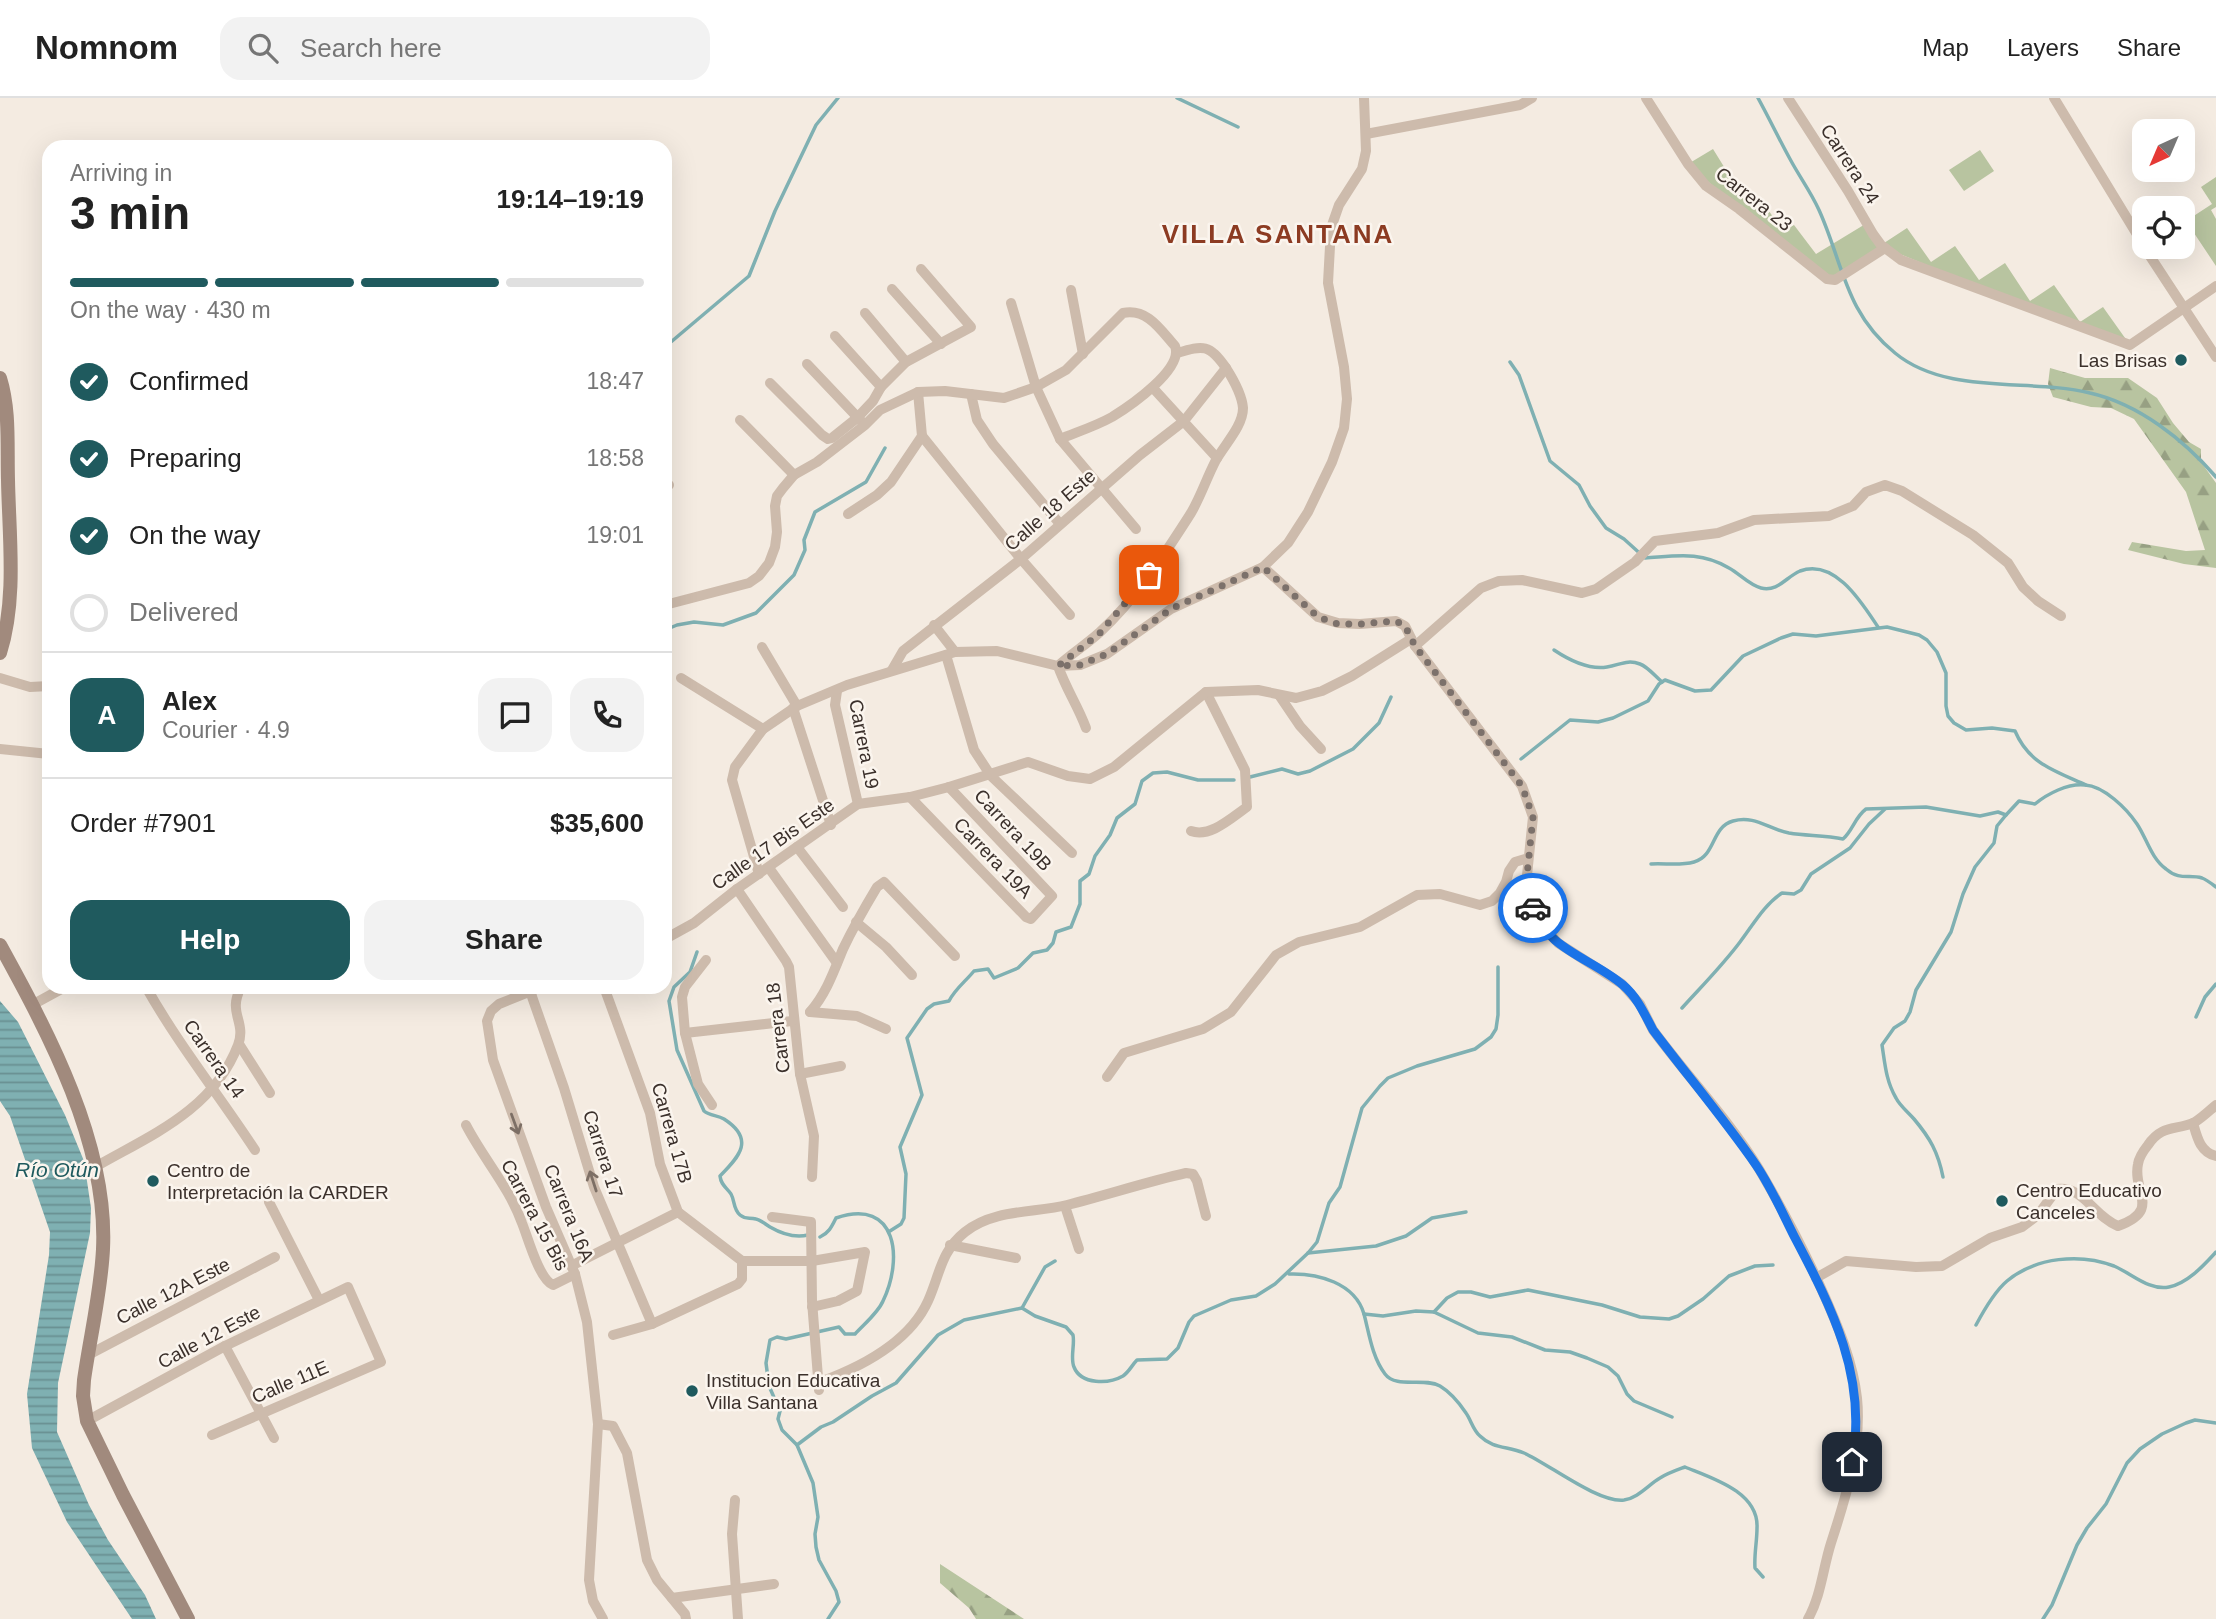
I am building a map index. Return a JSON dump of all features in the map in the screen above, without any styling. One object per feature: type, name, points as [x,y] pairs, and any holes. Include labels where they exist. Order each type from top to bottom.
[{"type":"street","points":[[759,874],[732,780],[735,767],[763,729],[795,707],[847,685],[950,653],[997,651],[1058,666],[1080,665],[1107,654],[1171,609],[1263,567],[1289,543],[1332,462],[1344,428],[1347,399],[1344,367],[1328,284],[1331,228],[1339,205],[1363,169],[1366,134],[1364,98]]},
{"type":"street","points":[[1366,134],[1520,105],[1532,98]]},
{"type":"street","name":"Carrera 23","points":[[1646,98],[1706,187],[1831,279],[1835,280],[1885,248]]},
{"type":"street","name":"Carrera 24","points":[[1787,98],[1873,234],[1885,248]]},
{"type":"street","points":[[2053,98],[2132,226]]},
{"type":"street","points":[[1885,248],[1901,260],[2130,345],[2216,286]]},
{"type":"street","points":[[2152,259],[2216,357]]},
{"type":"street","points":[[672,603],[749,583],[759,576],[769,563],[775,547],[777,496],[794,475],[817,462],[861,421],[881,387],[906,362],[969,330],[970,324],[921,269]]},
{"type":"street","points":[[892,289],[941,344]]},
{"type":"street","points":[[1071,290],[1083,354]]},
{"type":"street","points":[[1011,303],[1036,387],[1060,439],[1136,529]]},
{"type":"street","points":[[770,383],[828,439],[898,400],[918,392],[945,391],[1004,398],[1036,387],[1066,370],[1111,322],[1123,313],[1134,310],[1144,314],[1175,346],[1175,361],[1153,388],[1112,417],[1060,439]]},
{"type":"street","points":[[865,313],[906,362]]},
{"type":"street","points":[[835,336],[881,387]]},
{"type":"street","points":[[1058,666],[1099,634],[1162,559],[1191,512],[1217,458],[1240,422],[1243,407],[1238,391],[1226,368],[1210,349],[1201,346],[1177,353]]},
{"type":"street","points":[[807,364],[861,421]]},
{"type":"street","name":"Calle 18 Este","points":[[892,670],[903,651],[1021,559],[1184,421],[1226,368]]},
{"type":"street","points":[[0,378],[6,412],[10,578],[4,641],[0,653]]},
{"type":"street","points":[[1153,388],[1217,458]]},
{"type":"street","points":[[918,392],[922,436],[1070,615]]},
{"type":"street","points":[[971,394],[977,420],[993,444],[1060,524]]},
{"type":"street","points":[[740,420],[794,475]]},
{"type":"street","points":[[848,514],[891,482],[922,436]]},
{"type":"street","points":[[1191,831],[1200,834],[1209,831],[1247,807],[1245,770],[1206,692],[1258,690],[1296,698],[1322,691],[1413,642],[1481,588],[1499,581],[1522,580],[1582,593],[1596,589],[1635,562],[1655,541],[1718,533],[1754,520],[1829,516],[1853,506],[1866,492],[1885,485],[1902,491],[1973,535],[2008,563],[2023,587],[2038,601],[2061,616]]},
{"type":"street","points":[[1263,567],[1318,617],[1338,624],[1396,621],[1405,626],[1413,642],[1522,786],[1533,817],[1526,885],[1537,920],[1558,943],[1622,984],[1640,1004],[1653,1030],[1758,1168],[1816,1278],[1849,1359],[1857,1398],[1856,1442],[1844,1502],[1829,1548],[1815,1607],[1808,1619]]},
{"type":"street","points":[[934,625],[950,653],[974,750],[990,776],[1072,853]]},
{"type":"street","points":[[762,647],[795,707],[831,825]]},
{"type":"street","points":[[1058,666],[1086,728]]},
{"type":"street","points":[[0,678],[30,687],[42,686]]},
{"type":"street","points":[[681,678],[763,729]]},
{"type":"street","name":"Carrera 19","points":[[837,691],[835,705],[858,804]]},
{"type":"street","name":"Calle 17 Bis Este","points":[[672,935],[694,923],[737,889],[858,804],[910,797],[990,776],[1028,762],[1068,776],[1090,779],[1114,767],[1206,692]]},
{"type":"street","points":[[1279,695],[1300,726],[1321,749]]},
{"type":"street","points":[[0,749],[42,753]]},
{"type":"street","name":"Carrera 19B","points":[[949,787],[1052,896]]},
{"type":"street","name":"Carrera 19A","points":[[910,797],[1028,919],[1052,896]]},
{"type":"street","points":[[797,847],[843,907]]},
{"type":"street","points":[[1107,1077],[1124,1053],[1203,1029],[1231,1012],[1276,955],[1299,942],[1360,927],[1417,895],[1440,894],[1480,905],[1492,901],[1500,893],[1515,862],[1528,858]]},
{"type":"street","points":[[769,868],[837,963]]},
{"type":"street","points":[[886,1029],[857,1016],[810,1012],[818,1003],[856,922],[877,887],[884,882],[956,956]]},
{"type":"street","name":"Carrera 18","points":[[737,889],[786,961],[800,1074],[814,1136],[812,1177]]},
{"type":"street","points":[[856,922],[886,947],[912,975]]},
{"type":"street","points":[[2,948],[72,1092],[97,1166],[102,1203],[103,1247],[83,1396],[88,1421],[123,1495],[188,1619]]},
{"type":"street","points":[[706,960],[685,987],[682,997],[685,1033],[698,1084],[712,1105]]},
{"type":"street","points":[[32,1005],[52,994]]},
{"type":"street","name":"Carrera 14","points":[[150,994],[211,1090],[233,1116],[255,1150]]},
{"type":"street","points":[[97,1166],[183,1117],[211,1090],[239,1044],[241,1021],[235,1005],[238,994]]},
{"type":"street","name":"Carrera 16A","points":[[517,994],[491,1011],[487,1021],[493,1060],[546,1207],[573,1270],[587,1322],[598,1424],[589,1580],[593,1601],[603,1619]]},
{"type":"street","name":"Carrera 17","points":[[525,994],[594,1187],[652,1324]]},
{"type":"street","name":"Carrera 17B","points":[[607,994],[650,1113],[660,1164],[678,1212],[743,1261]]},
{"type":"street","points":[[685,1033],[793,1021]]},
{"type":"street","points":[[239,1044],[270,1093]]},
{"type":"street","points":[[800,1074],[841,1066]]},
{"type":"street","points":[[1816,1278],[1846,1261],[1916,1267],[1942,1266],[1990,1238],[2022,1227],[2038,1215],[2057,1189],[2066,1188],[2079,1194],[2104,1221],[2118,1226],[2130,1222],[2142,1206],[2138,1162],[2149,1143],[2158,1133],[2193,1123],[2216,1105]]},
{"type":"street","points":[[2193,1123],[2198,1142],[2210,1154],[2216,1156]]},
{"type":"street","name":"Carrera 15 Bis","points":[[466,1125],[519,1215],[541,1272],[548,1283],[553,1284],[573,1270]]},
{"type":"street","points":[[772,1217],[811,1222],[812,1307],[820,1386],[894,1343],[918,1319],[950,1245],[978,1224],[1017,1212],[1065,1206],[1185,1172],[1193,1174],[1197,1181],[1206,1216]]},
{"type":"street","points":[[269,1202],[319,1300]]},
{"type":"street","points":[[1065,1206],[1079,1249]]},
{"type":"street","points":[[573,1270],[678,1212]]},
{"type":"street","points":[[950,1245],[1016,1258]]},
{"type":"street","points":[[613,1335],[652,1324],[738,1284],[742,1279],[743,1261],[812,1261],[865,1252],[857,1291],[838,1301],[812,1307]]},
{"type":"street","name":"Calle 12A Este","points":[[88,1355],[275,1258]]},
{"type":"street","name":"Calle 12 Este","points":[[88,1421],[225,1346],[348,1287],[381,1362]]},
{"type":"street","points":[[225,1346],[274,1438]]},
{"type":"street","name":"Calle 11E","points":[[212,1434],[381,1362]]},
{"type":"street","points":[[598,1424],[613,1426],[627,1453],[647,1560],[656,1580],[685,1614],[686,1619]]},
{"type":"street","points":[[735,1500],[732,1534],[738,1619]]},
{"type":"street","points":[[672,1598],[774,1584]]},
{"type":"green space","points":[[1713,149],[1747,204],[1759,197],[1783,231],[1794,225],[1816,254],[1867,223],[1881,245],[1907,228],[1931,262],[1955,246],[1979,280],[2005,263],[2030,301],[2054,285],[2080,322],[2103,307],[2130,345],[2076,326],[1885,248],[1835,280],[1739,209],[1688,164]]},
{"type":"green space","points":[[1980,150],[1994,171],[1964,191],[1949,170]]},
{"type":"green space","points":[[2216,177],[2216,207],[2211,210],[2216,219],[2216,266],[2195,234],[2195,215],[2212,204],[2201,187]]},
{"type":"green space","points":[[2050,368],[2085,378],[2128,378],[2157,398],[2189,442],[2201,449],[2201,462],[2216,483],[2216,568],[2184,564],[2128,550],[2132,542],[2186,551],[2205,550],[2186,492],[2134,419],[2111,408],[2091,407],[2053,397],[2048,384]]},
{"type":"green space","points":[[940,1564],[1024,1619],[976,1619],[969,1608],[940,1583]]},
{"type":"water","name":"Río Otún","points":[[0,1001],[18,1022],[65,1115],[84,1161],[91,1208],[90,1233],[58,1383],[57,1432],[89,1505],[108,1540],[145,1595],[156,1619],[132,1619],[67,1522],[32,1448],[27,1394],[49,1255],[50,1232],[10,1116],[0,1101]]},
{"type":"waterway","points":[[672,341],[749,276],[775,211],[816,125],[838,98]]},
{"type":"waterway","points":[[1177,98],[1238,127]]},
{"type":"waterway","points":[[1758,98],[1819,210],[1855,304],[1878,338],[1895,353],[1916,366],[1964,381],[2042,386],[2108,398],[2159,425],[2190,450],[2216,477]]},
{"type":"waterway","points":[[1510,362],[1519,375],[1550,461],[1579,485],[1606,528],[1624,539],[1645,558],[1688,556],[1708,559],[1729,568],[1752,584],[1767,589],[1777,586],[1800,571],[1825,571],[1856,595],[1878,627]]},
{"type":"waterway","points":[[672,627],[694,622],[723,625],[756,613],[794,575],[805,550],[804,540],[815,512],[866,482],[885,448]]},
{"type":"waterway","points":[[1521,759],[1570,720],[1598,722],[1613,718],[1648,701],[1659,684],[1665,680],[1695,691],[1711,690],[1743,656],[1781,638],[1793,634],[1816,636],[1887,627],[1919,635],[1937,652],[1946,673],[1948,716],[1954,723],[1966,730],[1992,728],[2015,731],[2035,759],[2086,785]]},
{"type":"waterway","points":[[1554,650],[1586,666],[1600,668],[1627,662],[1640,664],[1662,682]]},
{"type":"waterway","points":[[1250,777],[1282,769],[1298,774],[1310,771],[1353,749],[1379,723],[1391,697]]},
{"type":"waterway","points":[[890,1231],[901,1224],[904,1218],[906,1174],[900,1147],[922,1095],[907,1038],[927,1009],[934,1004],[949,1001],[974,971],[988,969],[994,978],[1018,968],[1033,953],[1047,950],[1053,943],[1056,932],[1071,927],[1080,904],[1080,881],[1089,874],[1095,856],[1110,835],[1117,818],[1135,804],[1142,781],[1153,773],[1167,772],[1198,780],[1234,780]]},
{"type":"waterway","points":[[1651,864],[1683,864],[1701,859],[1721,829],[1733,821],[1755,821],[1789,833],[1843,839],[1866,809],[1926,807],[1980,816],[1998,812],[2006,815],[2019,801],[2035,804],[2058,790],[2085,785],[2100,789],[2127,812],[2137,824],[2153,854],[2171,873],[2202,878],[2216,887]]},
{"type":"waterway","points":[[1682,1008],[1726,959],[1770,903],[1782,893],[1794,894],[1801,890],[1811,874],[1850,848],[1885,809]]},
{"type":"waterway","points":[[1943,1177],[1939,1160],[1929,1139],[1893,1092],[1886,1072],[1882,1045],[1910,1012],[1916,990],[1951,932],[1975,867],[1994,843],[1997,826],[2006,815]]},
{"type":"waterway","points":[[672,993],[674,987],[690,972],[697,952]]},
{"type":"waterway","points":[[797,1445],[821,1427],[896,1383],[938,1335],[964,1320],[1022,1308],[1035,1316],[1066,1327],[1073,1335],[1074,1367],[1089,1380],[1117,1379],[1127,1373],[1137,1360],[1167,1359],[1178,1348],[1194,1316],[1231,1300],[1256,1296],[1275,1284],[1317,1242],[1329,1203],[1340,1187],[1362,1108],[1388,1078],[1417,1066],[1475,1049],[1491,1037],[1496,1029],[1498,1015],[1498,967]]},
{"type":"waterway","points":[[2196,1017],[2205,997],[2216,984]]},
{"type":"waterway","points":[[672,994],[669,1001],[677,1050],[704,1111],[734,1126],[742,1141],[738,1154],[720,1176],[721,1182],[731,1194],[736,1210],[742,1217],[758,1220],[789,1235],[808,1235]]},
{"type":"waterway","points":[[1308,1253],[1376,1246],[1406,1236],[1432,1218],[1466,1212]]},
{"type":"waterway","points":[[820,1237],[828,1231],[836,1218],[857,1214],[872,1216],[883,1224],[890,1236],[893,1251],[893,1268],[883,1301],[855,1334],[845,1334],[839,1327],[770,1340],[766,1363],[769,1386],[780,1411],[778,1419],[782,1430],[797,1445],[813,1483],[818,1517],[816,1547],[819,1560],[839,1602],[828,1619]]},
{"type":"waterway","points":[[1976,1325],[2002,1285],[2019,1273],[2045,1262],[2073,1259],[2101,1262],[2147,1284],[2162,1288],[2189,1278],[2216,1252]]},
{"type":"waterway","points":[[1022,1308],[1045,1267],[1055,1261]]},
{"type":"waterway","points":[[1434,1312],[1447,1298],[1458,1292],[1490,1297],[1528,1290],[1602,1305],[1640,1317],[1669,1319],[1703,1299],[1729,1276],[1755,1266],[1773,1265]]},
{"type":"waterway","points":[[1289,1274],[1312,1275],[1344,1287],[1359,1303],[1374,1353],[1385,1374],[1396,1381],[1426,1382],[1440,1386],[1461,1406],[1478,1434],[1490,1443],[1524,1453],[1588,1489],[1613,1499],[1634,1497],[1663,1476],[1685,1467],[1732,1488],[1742,1496],[1756,1515],[1755,1568],[1763,1577]]},
{"type":"waterway","points":[[1364,1314],[1383,1316],[1416,1311],[1434,1312],[1478,1333],[1512,1337],[1545,1350],[1570,1352],[1608,1367],[1618,1376],[1627,1394],[1634,1401],[1672,1417]]},
{"type":"waterway","points":[[2043,1619],[2052,1605],[2077,1545],[2106,1504],[2127,1463],[2140,1449],[2162,1434],[2186,1423],[2195,1420],[2216,1423]]},
{"type":"way so far","points":[[1149,575],[1099,634],[1058,666],[1080,665],[1107,654],[1171,609],[1263,567],[1318,617],[1338,624],[1396,621],[1405,626],[1415,646],[1522,786],[1533,817],[1526,885],[1533,908]]},
{"type":"place","name":"Las Brisas","points":[[2181,360]]},
{"type":"place","name":"Centro de Interpretación la CARDER","points":[[153,1181]]},
{"type":"place","name":"Centro Educativo Canceles","points":[[2002,1201]]},
{"type":"place","name":"Institucion Educativa Villa Santana","points":[[692,1391]]},
{"type":"district","name":"VILLA SANTANA","points":[[1278,234]]},
{"type":"route","points":[[1533,908],[1537,920],[1558,943],[1622,984],[1640,1004],[1653,1030],[1758,1168],[1816,1278],[1849,1359],[1857,1398],[1856,1442],[1852,1462]]}]
